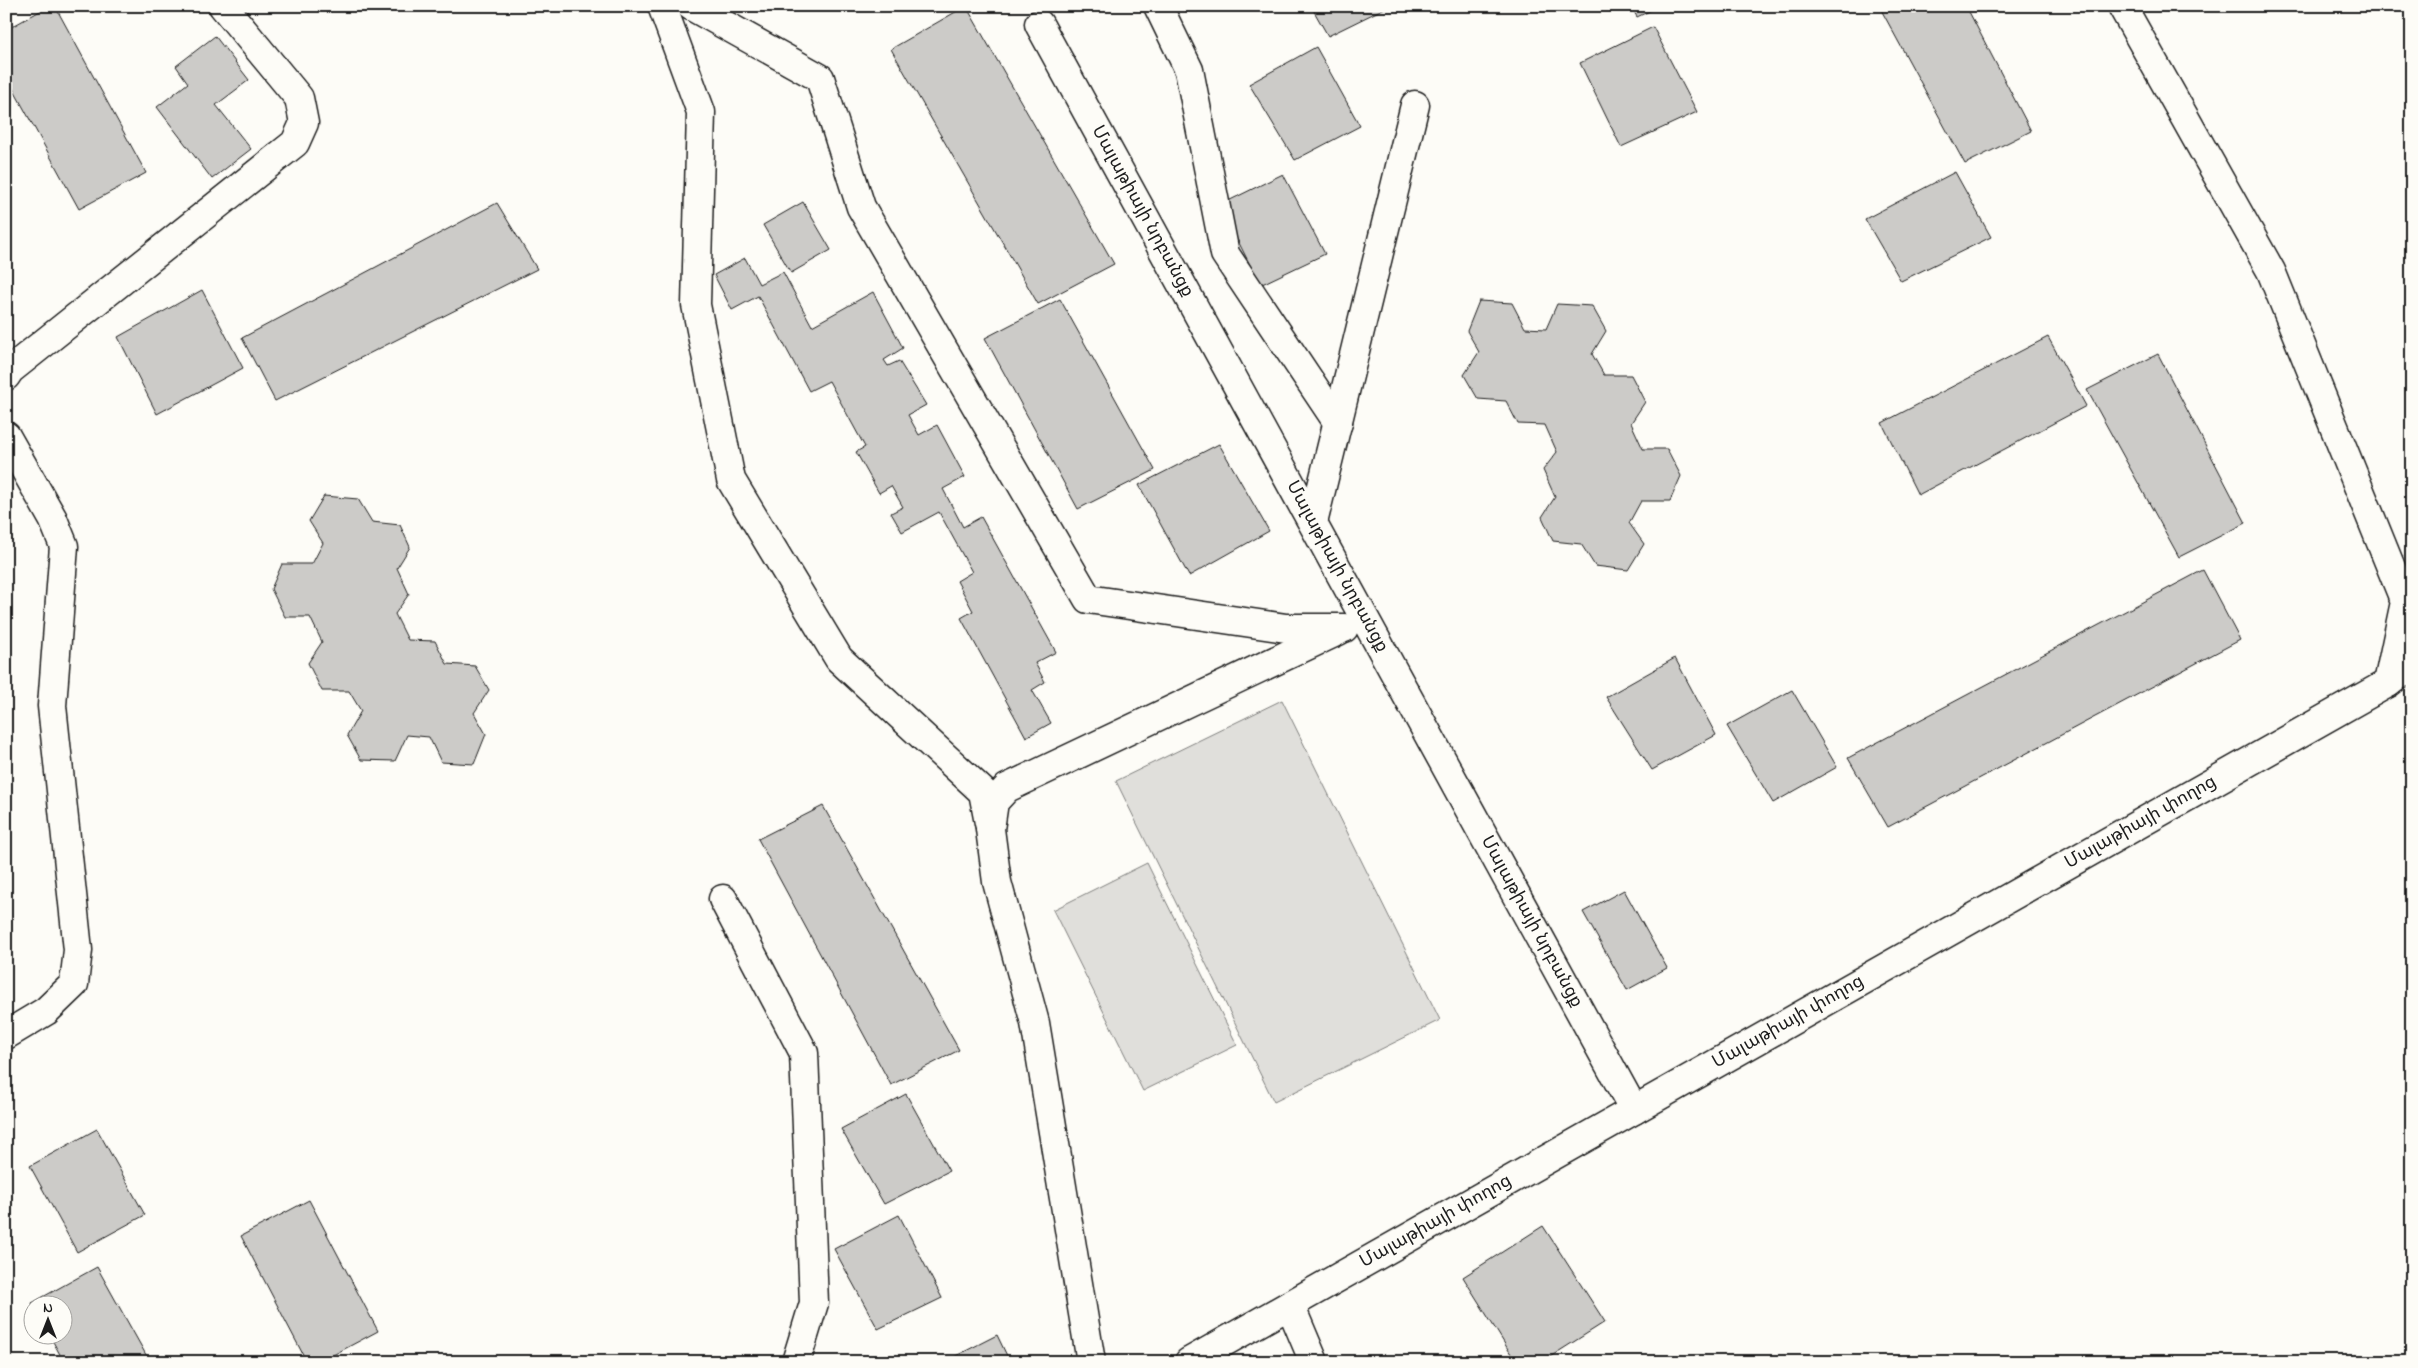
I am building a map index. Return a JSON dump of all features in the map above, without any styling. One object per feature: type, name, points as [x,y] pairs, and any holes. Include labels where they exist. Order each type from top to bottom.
[{"type":"street","points":[[6,376],[10,370],[295,143],[304,123],[299,98],[223,6]]},
{"type":"street","points":[[662,6],[701,112],[696,305],[731,480],[839,659],[983,792],[997,882],[1035,1023],[1092,1362]]},
{"type":"street","points":[[691,6],[820,78],[861,207],[1088,599],[1286,628],[1355,623]]},
{"type":"street","points":[[1158,6],[1189,70],[1225,254],[1338,423]]},
{"type":"street","points":[[2122,6],[2271,271],[2405,602],[2388,683]]},
{"type":"street","name":"Մալաթիայի նրբանցք","points":[[1039,24],[1314,523],[1355,623],[1634,1110]]},
{"type":"street","points":[[1314,523],[1415,105]]},
{"type":"street","points":[[6,436],[53,519],[64,546],[52,706],[78,950],[74,984],[46,1011],[6,1035]]},
{"type":"street","points":[[990,830],[994,802],[1007,788],[1355,623]]},
{"type":"street","name":"Մալաթիայի փողոց","points":[[1189,1362],[2388,683],[2412,665]]},
{"type":"street","points":[[723,899],[804,1053],[814,1303],[796,1362]]},
{"type":"street","points":[[1290,1305],[1314,1362]]},
{"type":"shaded area","points":[[1282,700],[1440,1020],[1274,1102],[1116,781]]},
{"type":"shaded area","points":[[1147,863],[1237,1045],[1143,1091],[1053,910]]},
{"type":"building","points":[[49,6],[55,6],[146,173],[79,209],[6,76],[6,30]]},
{"type":"building","points":[[966,6],[1114,264],[1038,304],[891,49]]},
{"type":"building","points":[[1311,6],[1389,6],[1328,36]]},
{"type":"building","points":[[1631,6],[1660,6],[1637,17]]},
{"type":"building","points":[[1879,6],[1966,6],[2031,131],[1965,164]]},
{"type":"building","points":[[1653,27],[1697,112],[1621,147],[1580,63]]},
{"type":"building","points":[[215,36],[249,80],[216,105],[251,149],[212,179],[157,107],[188,83],[176,66]]},
{"type":"building","points":[[1316,47],[1360,126],[1295,160],[1249,84]]},
{"type":"building","points":[[1955,172],[1991,237],[1901,281],[1865,219]]},
{"type":"building","points":[[1283,174],[1325,254],[1260,285],[1220,205]]},
{"type":"building","points":[[803,202],[831,250],[791,273],[763,225]]},
{"type":"building","points":[[497,203],[537,269],[275,401],[242,338]]},
{"type":"building","points":[[745,258],[759,284],[783,272],[812,326],[873,292],[903,348],[884,360],[888,366],[899,361],[926,405],[908,415],[919,435],[937,425],[965,477],[943,489],[963,527],[981,517],[1056,652],[1035,663],[1045,682],[1032,690],[1051,723],[1026,737],[961,618],[973,611],[957,581],[972,572],[939,512],[902,532],[891,513],[903,507],[891,486],[879,493],[856,452],[865,447],[829,381],[809,391],[758,296],[732,310],[714,275]]},
{"type":"building","points":[[202,290],[243,368],[157,414],[118,337]]},
{"type":"building","points":[[1060,299],[1155,470],[1078,509],[985,338]]},
{"type":"building","points":[[1479,301],[1512,303],[1525,328],[1546,329],[1557,304],[1592,306],[1606,331],[1592,354],[1604,375],[1631,375],[1645,402],[1631,423],[1643,449],[1667,449],[1681,476],[1670,501],[1641,501],[1629,523],[1644,544],[1628,570],[1595,566],[1581,544],[1553,541],[1542,517],[1555,497],[1543,470],[1557,452],[1545,425],[1518,424],[1506,401],[1478,399],[1464,375],[1479,352],[1467,331]]},
{"type":"building","points":[[2048,337],[2086,406],[1918,495],[1882,423]]},
{"type":"building","points":[[2158,354],[2246,523],[2179,557],[2087,390]]},
{"type":"building","points":[[1219,444],[1269,531],[1189,576],[1139,485]]},
{"type":"building","points":[[324,496],[358,499],[372,522],[400,525],[410,547],[397,568],[409,594],[395,614],[408,640],[435,641],[447,664],[475,666],[489,690],[474,713],[486,734],[474,764],[441,762],[429,737],[407,735],[395,761],[361,760],[347,735],[361,711],[349,691],[322,691],[308,663],[322,642],[310,617],[285,617],[271,589],[282,564],[312,564],[323,543],[309,521]]},
{"type":"building","points":[[2203,570],[2240,640],[1888,827],[1848,758]]},
{"type":"building","points":[[1675,658],[1716,735],[1652,770],[1606,697]]},
{"type":"building","points":[[1792,690],[1837,767],[1773,803],[1727,726]]},
{"type":"building","points":[[823,806],[959,1050],[891,1085],[758,839]]},
{"type":"building","points":[[1624,890],[1667,968],[1627,990],[1583,912]]},
{"type":"building","points":[[906,1094],[949,1171],[884,1204],[841,1129]]},
{"type":"building","points":[[97,1129],[145,1215],[77,1252],[30,1166]]},
{"type":"building","points":[[309,1200],[378,1331],[320,1362],[307,1362],[241,1236]]},
{"type":"building","points":[[899,1215],[942,1298],[878,1329],[834,1249]]},
{"type":"building","points":[[1543,1226],[1605,1322],[1542,1362],[1516,1362],[1463,1277]]},
{"type":"building","points":[[97,1267],[150,1362],[64,1362],[55,1346],[72,1346],[72,1296],[45,1296]]},
{"type":"building","points":[[997,1335],[1010,1362],[944,1362]]}]
